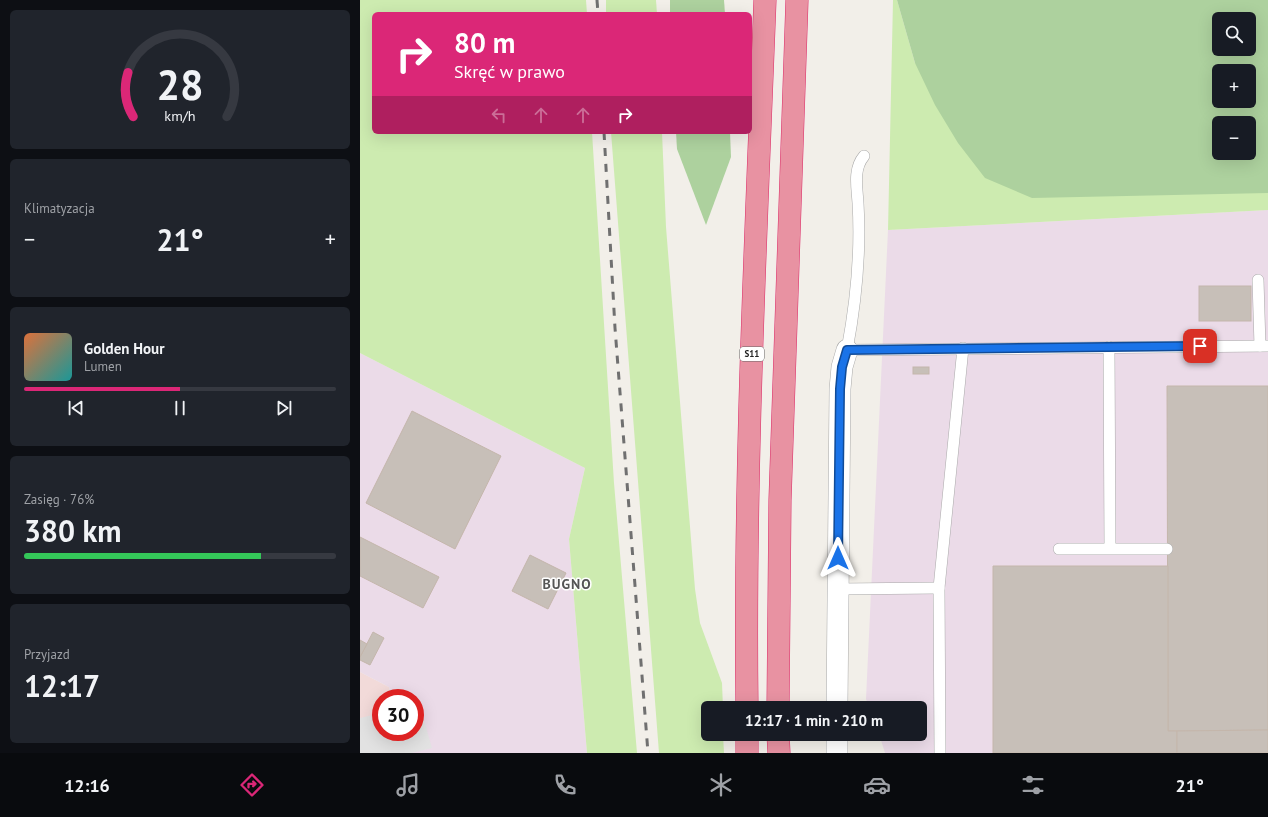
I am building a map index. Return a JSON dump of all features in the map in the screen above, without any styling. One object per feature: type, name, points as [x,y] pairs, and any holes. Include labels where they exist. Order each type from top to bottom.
[{"type":"highway","name":"S11","points":[[747,701],[746,631],[754,302],[765,0]]},
{"type":"highway","points":[[778,701],[780,492],[797,0]]},
{"type":"highway","points":[[747,741],[747,753]]},
{"type":"highway","points":[[778,741],[779,753]]},
{"type":"street","points":[[837,701],[840,389],[842,367],[847,350]]},
{"type":"street","points":[[836,753],[837,741]]},
{"type":"lane","points":[[864,156],[857,168],[859,212],[855,305],[847,350],[1264,346],[1258,280]]},
{"type":"lane","points":[[1109,347],[1110,548]]},
{"type":"lane","points":[[940,753],[939,588],[963,348]]},
{"type":"lane","points":[[1059,549],[1167,548]]},
{"type":"lane","points":[[838,589],[939,588]]},
{"type":"shaded area","points":[[1268,210],[1268,753],[885,753],[881,741],[927,741],[927,701],[867,701],[866,699],[888,230]]},
{"type":"shaded area","points":[[360,353],[585,468],[569,539],[587,753],[407,753],[412,741],[424,741],[424,689],[390,689],[389,687],[360,672]]},
{"type":"shaded area","points":[[360,672],[389,687],[390,689],[372,689],[372,741],[360,753]]},
{"type":"shaded area","points":[[372,715],[372,741],[424,741],[424,720],[432,748],[412,753],[360,753],[360,718]]},
{"type":"green space","points":[[360,0],[586,0],[587,12],[372,12],[372,134],[592,134],[614,483],[637,753],[587,753],[569,539],[585,468],[360,353]]},
{"type":"green space","points":[[606,0],[656,0],[657,12],[606,12]]},
{"type":"green space","points":[[670,0],[724,0],[725,12],[670,12]]},
{"type":"green space","points":[[893,0],[897,0],[915,63],[1222,193],[1268,193],[1268,210],[888,230]]},
{"type":"green space","points":[[897,0],[1268,0],[1268,193],[1032,198],[985,178],[958,143],[935,105],[915,63]]},
{"type":"green space","points":[[611,134],[662,134],[666,227],[695,589],[700,623],[722,683],[723,701],[701,701],[701,741],[723,741],[724,753],[659,753]]},
{"type":"green space","points":[[676,134],[730,134],[731,157],[706,225],[677,149]]},
{"type":"building","points":[[1199,286],[1251,286],[1251,321],[1199,321]]},
{"type":"building","points":[[913,367],[929,367],[929,374],[913,374]]},
{"type":"building","points":[[1167,386],[1268,386],[1268,730],[1168,731]]},
{"type":"building","points":[[412,411],[501,456],[455,549],[366,503]]},
{"type":"building","points":[[360,537],[439,577],[423,608],[360,576]]},
{"type":"building","points":[[530,555],[566,573],[548,609],[512,591]]},
{"type":"building","points":[[993,566],[1168,566],[1168,731],[1177,731],[1177,753],[993,753]]},
{"type":"building","points":[[373,632],[384,638],[370,665],[360,660],[360,657]]},
{"type":"building","points":[[360,640],[367,644],[360,657]]},
{"type":"building","points":[[1268,730],[1268,753],[1177,753],[1177,731]]},
{"type":"railway","points":[[597,0],[598,12]]},
{"type":"railway","points":[[604,134],[615,328],[648,753]]},
{"type":"district","name":"BUGNO","points":[[567,584]]},
{"type":"route","points":[[838,558],[840,389],[842,367],[847,350],[1200,346]]}]
